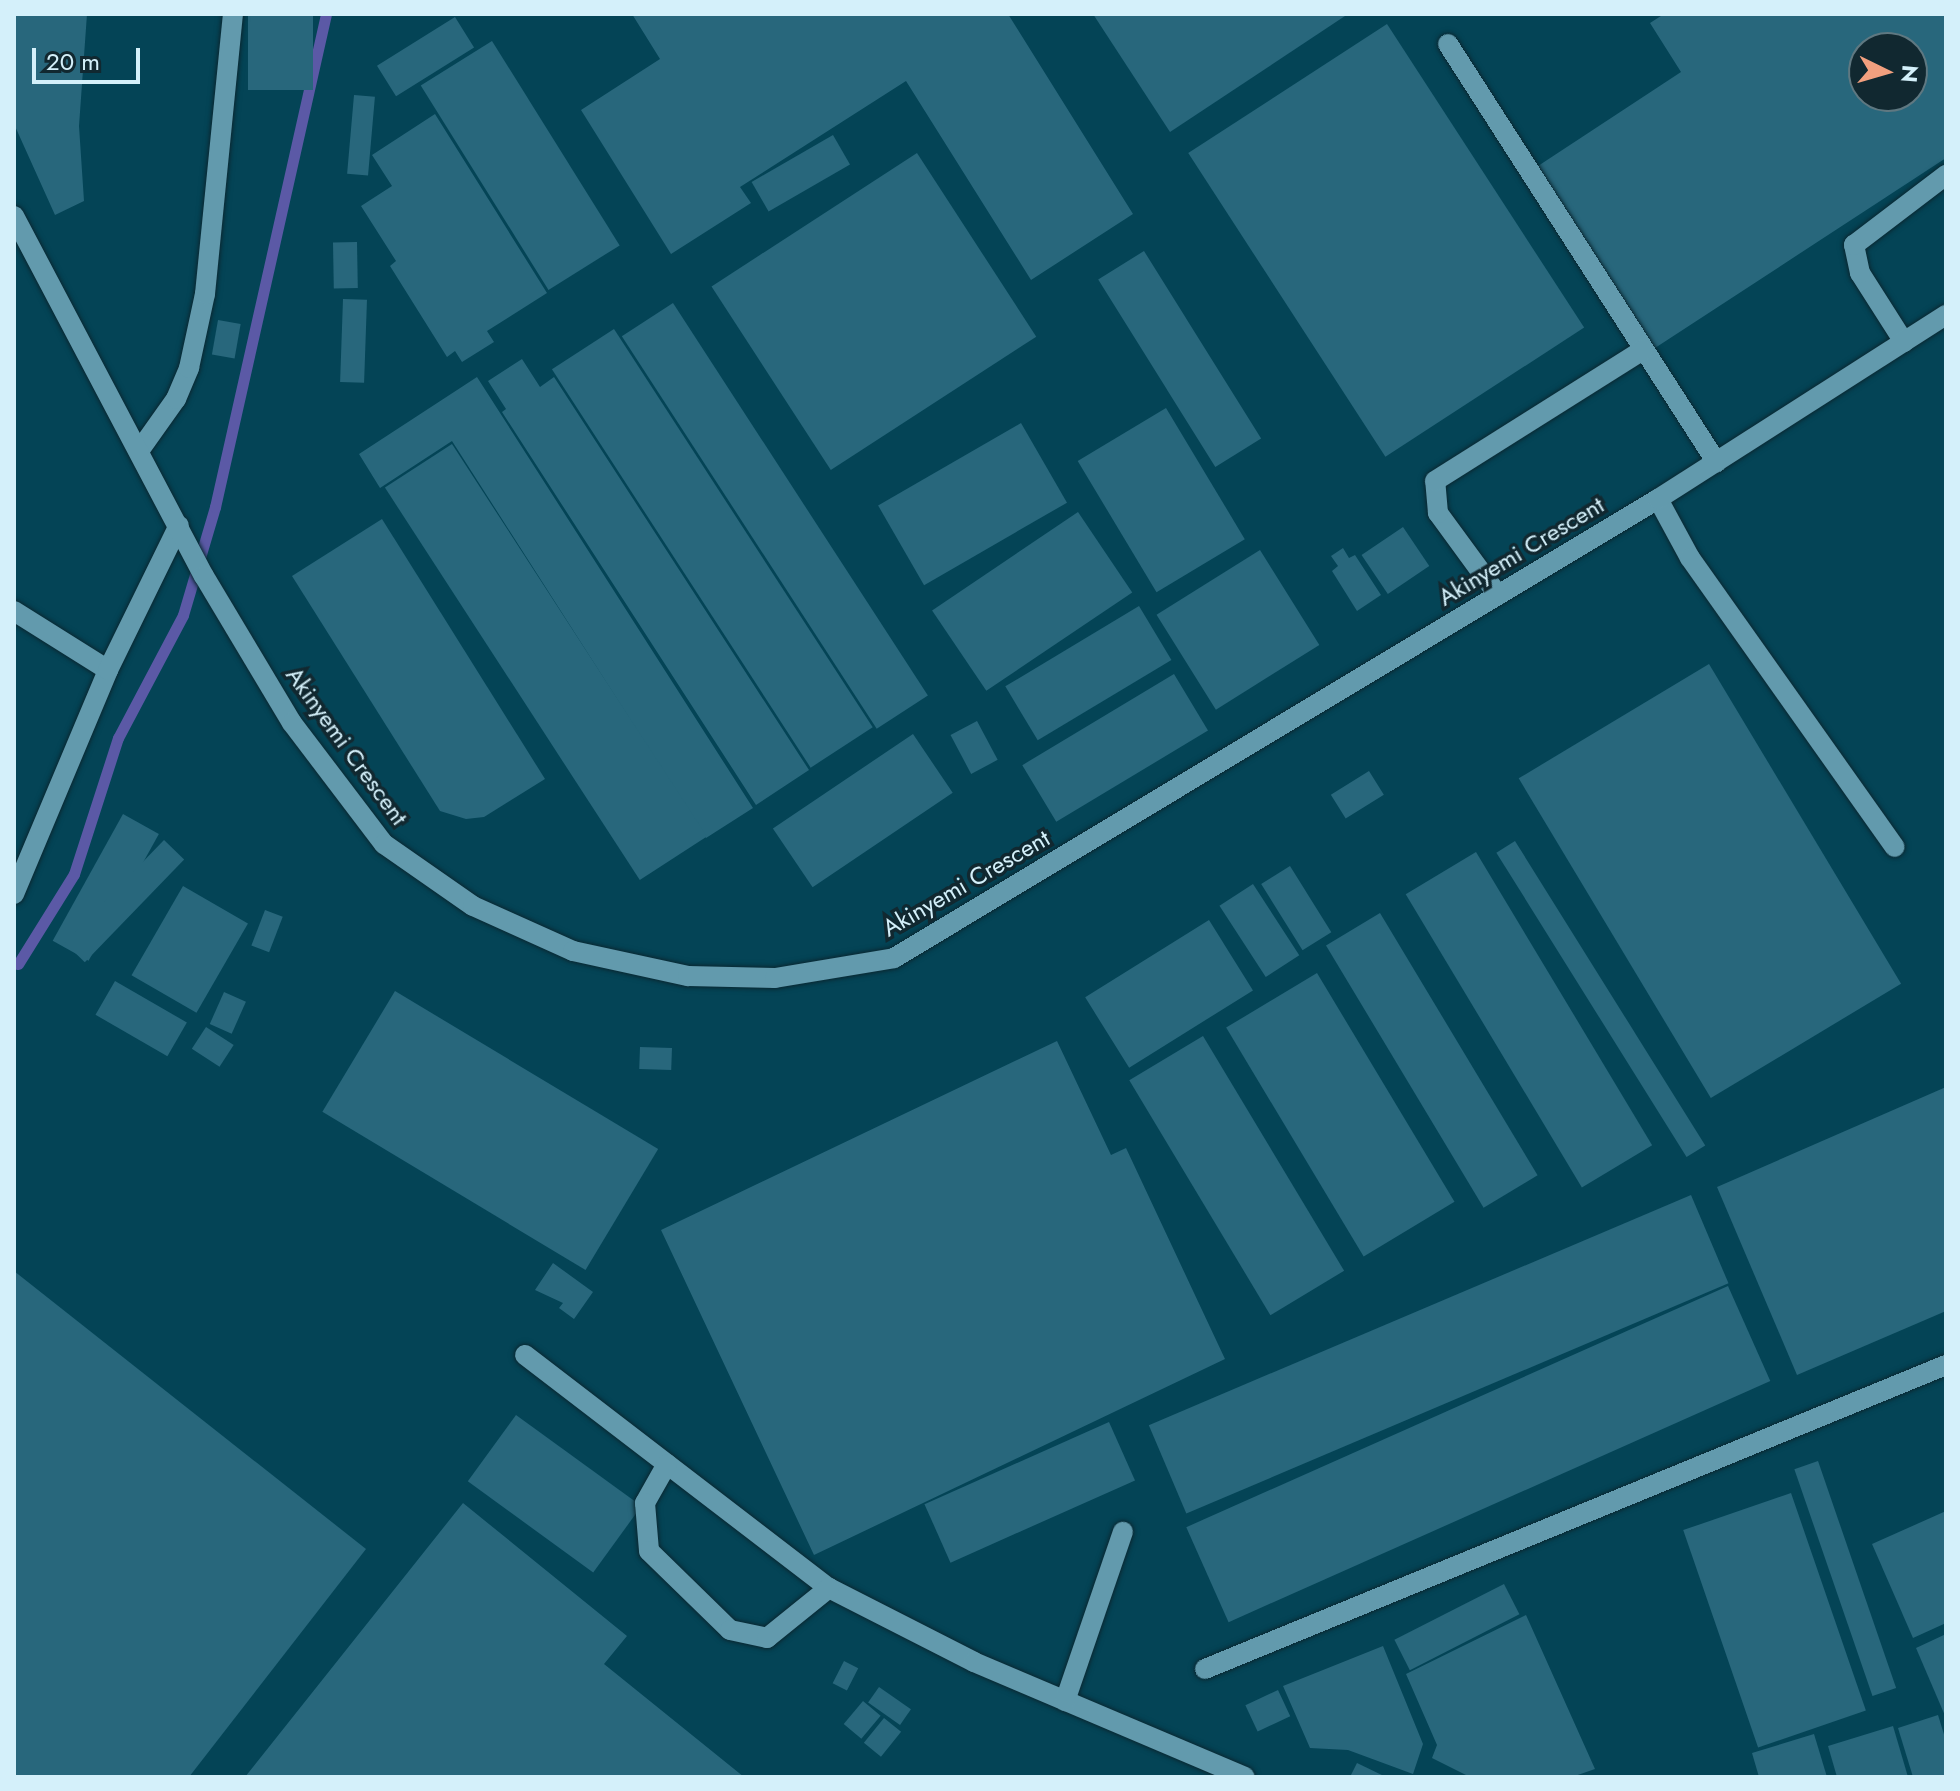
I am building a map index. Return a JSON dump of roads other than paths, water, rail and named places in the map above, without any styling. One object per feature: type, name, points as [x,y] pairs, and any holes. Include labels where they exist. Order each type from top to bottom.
[{"type":"street","points":[[139,451],[176,399],[189,368],[205,294],[233,14]]},
{"type":"street","points":[[1448,44],[1716,462]]},
{"type":"street","points":[[1904,342],[1860,273],[1854,245],[1946,175]]},
{"type":"street","name":"Akinyemi Crescent","points":[[14,216],[204,576],[292,723],[384,844],[473,906],[573,951],[688,976],[775,978],[894,958],[1658,499],[1946,315]]},
{"type":"street","points":[[1498,595],[1438,513],[1435,481],[1643,350]]},
{"type":"street","points":[[1658,499],[1690,558],[1895,847]]},
{"type":"street","points":[[14,894],[108,670],[179,525]]},
{"type":"street","points":[[14,611],[108,670]]},
{"type":"street","points":[[525,1355],[829,1588],[974,1662],[1245,1777]]},
{"type":"street","points":[[1205,1669],[1946,1365]]},
{"type":"street","points":[[667,1464],[645,1503],[649,1551],[730,1630],[767,1638],[829,1588]]},
{"type":"street","points":[[1065,1701],[1123,1532]]},
{"type":"waterway","points":[[18,964],[74,874],[118,738],[183,615],[215,507],[326,14]]}]
